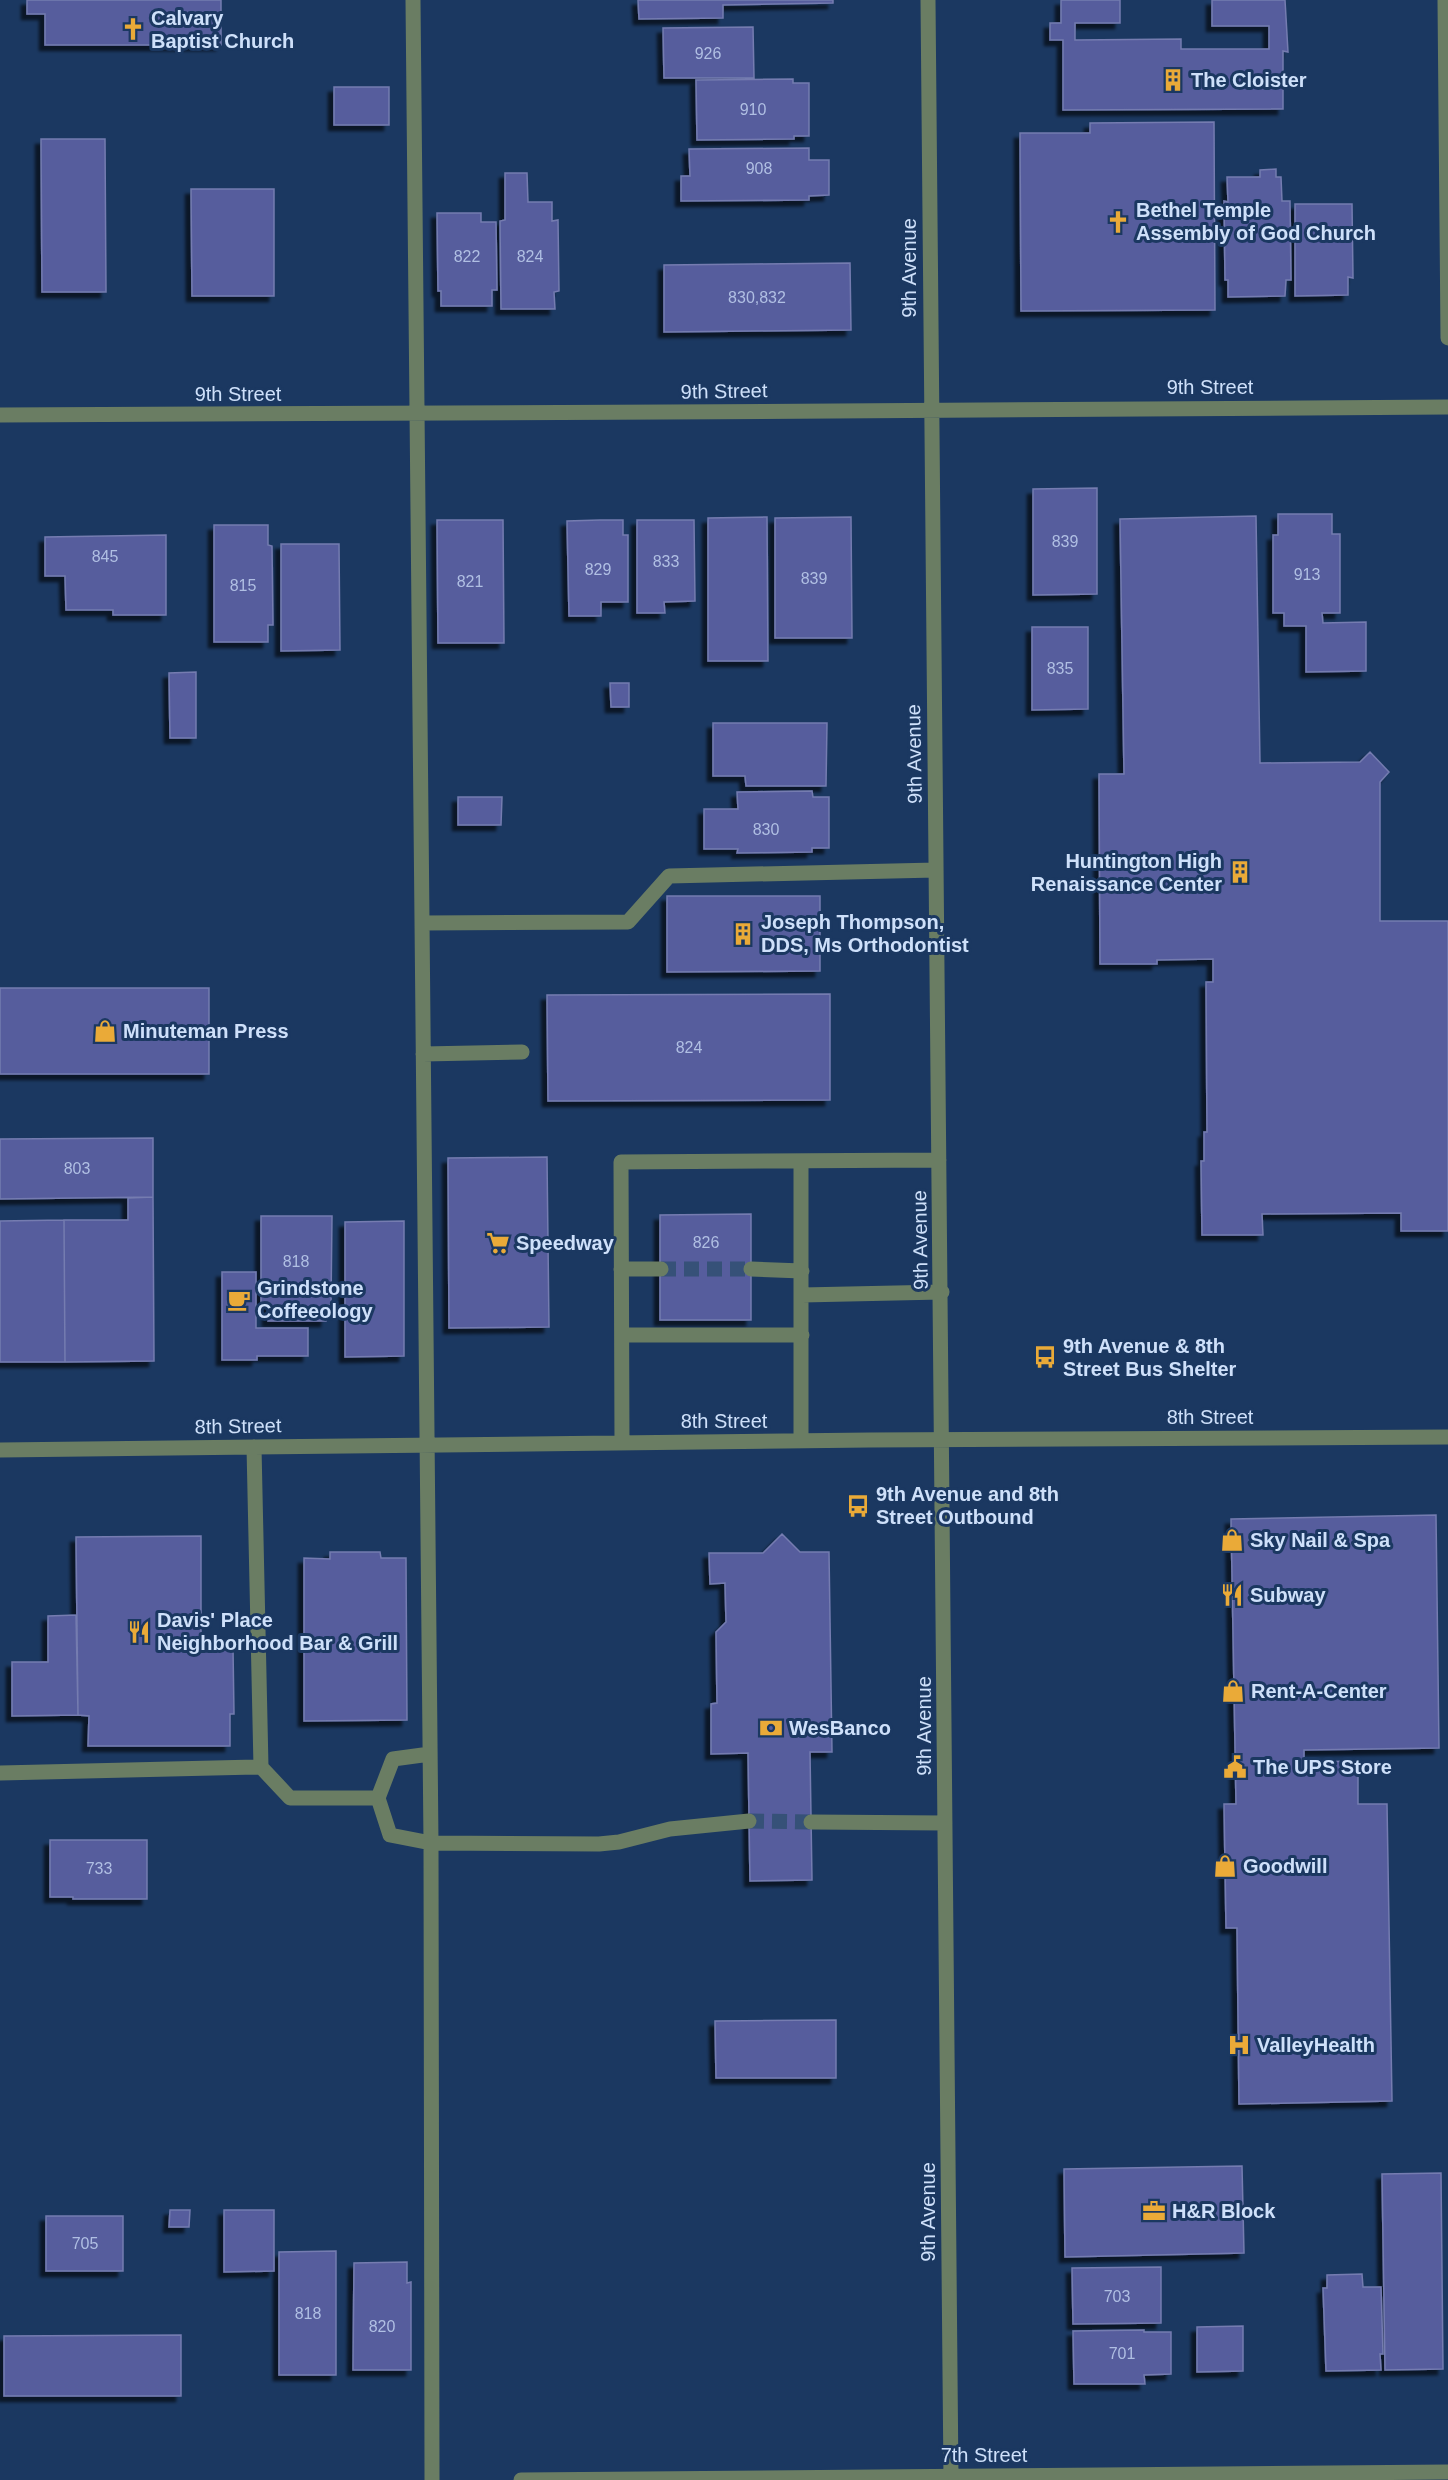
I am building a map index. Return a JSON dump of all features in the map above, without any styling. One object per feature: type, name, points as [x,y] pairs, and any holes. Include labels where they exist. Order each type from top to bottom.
[{"type":"street","points":[[413,0],[431,1843],[432,2480]]},
{"type":"street","name":"9th Avenue","points":[[928,0],[942,1292],[951,2478]]},
{"type":"street","points":[[1445,0],[1448,338]]},
{"type":"street","name":"9th Street","points":[[0,415],[416,415],[1448,406]]},
{"type":"street","points":[[422,923],[628,922],[669,876],[936,870]]},
{"type":"street","points":[[423,1054],[522,1052]]},
{"type":"street","points":[[622,1443],[621,1162],[939,1160]]},
{"type":"street","points":[[801,1162],[801,1441]]},
{"type":"street","points":[[621,1269],[661,1269]]},
{"type":"street","points":[[751,1269],[802,1271]]},
{"type":"street","points":[[802,1295],[942,1292]]},
{"type":"street","points":[[622,1335],[802,1335]]},
{"type":"street","name":"8th Street","points":[[0,1450],[801,1441],[1448,1437]]},
{"type":"street","points":[[254,1447],[261,1767],[290,1798],[378,1798]]},
{"type":"street","points":[[430,1754],[393,1759],[378,1798],[390,1835],[431,1843],[599,1844],[619,1842],[670,1829],[749,1821]]},
{"type":"street","points":[[0,1773],[261,1767]]},
{"type":"street","points":[[811,1822],[945,1823]]},
{"type":"street","name":"7th Street","points":[[521,2480],[1448,2472]]},
{"type":"building","name":"Calvary Baptist Church","points":[[27,0],[221,0],[221,45],[45,45],[45,14],[27,14]]},
{"type":"building","points":[[638,0],[833,0],[833,3],[723,5],[723,18],[639,19]]},
{"type":"building","name":"The Cloister","points":[[1061,0],[1120,0],[1120,23],[1075,23],[1075,40],[1181,39],[1181,49],[1269,49],[1269,26],[1212,26],[1212,0],[1285,0],[1288,52],[1283,51],[1283,109],[1063,110],[1063,40],[1050,40],[1050,23],[1061,23]]},
{"type":"building","points":[[753,27],[754,78],[664,78],[663,28]]},
{"type":"building","points":[[793,79],[793,83],[809,83],[809,136],[794,136],[794,139],[697,140],[696,80]]},
{"type":"building","points":[[334,87],[389,87],[389,125],[334,125]]},
{"type":"building","name":"Bethel Temple Assembly of God Church","points":[[1214,122],[1215,310],[1021,311],[1020,133],[1090,133],[1090,123]]},
{"type":"building","points":[[41,139],[105,139],[106,292],[42,292]]},
{"type":"building","points":[[809,148],[809,160],[829,160],[829,195],[809,196],[809,200],[681,201],[681,176],[690,176],[689,149]]},
{"type":"building","points":[[1276,169],[1276,177],[1281,177],[1282,201],[1290,201],[1291,280],[1286,280],[1285,296],[1228,297],[1228,280],[1225,280],[1224,201],[1228,202],[1227,177],[1260,177],[1260,170]]},
{"type":"building","points":[[505,173],[527,173],[528,202],[552,202],[552,221],[558,220],[559,291],[554,292],[555,309],[501,309],[500,221],[505,220]]},
{"type":"building","points":[[191,189],[274,189],[274,296],[192,296]]},
{"type":"building","points":[[1295,204],[1352,204],[1353,278],[1348,277],[1348,295],[1295,296]]},
{"type":"building","points":[[437,213],[481,213],[481,222],[496,222],[497,290],[492,290],[492,306],[441,306],[441,291],[438,291]]},
{"type":"building","points":[[850,263],[851,330],[664,332],[664,265]]},
{"type":"building","points":[[1097,488],[1097,594],[1033,595],[1033,489]]},
{"type":"building","points":[[1278,514],[1332,514],[1332,534],[1340,534],[1340,613],[1322,613],[1323,623],[1366,622],[1366,671],[1306,672],[1306,626],[1284,626],[1284,613],[1273,613],[1273,535],[1278,535]]},
{"type":"building","name":"Huntington High Renaissance Center","points":[[1256,516],[1260,763],[1360,762],[1370,752],[1389,772],[1380,782],[1380,921],[1448,921],[1448,1231],[1401,1231],[1401,1213],[1262,1214],[1263,1235],[1202,1235],[1201,1161],[1204,1161],[1204,1132],[1207,1132],[1206,982],[1213,982],[1213,959],[1157,960],[1157,964],[1100,964],[1099,774],[1124,774],[1120,519]]},
{"type":"building","points":[[767,517],[768,661],[708,661],[708,518]]},
{"type":"building","points":[[851,517],[852,638],[775,638],[775,518]]},
{"type":"building","points":[[437,520],[503,520],[504,643],[438,643]]},
{"type":"building","points":[[623,520],[623,535],[628,535],[628,602],[601,602],[601,616],[569,616],[567,521]]},
{"type":"building","points":[[637,520],[694,520],[695,601],[664,602],[665,613],[637,613]]},
{"type":"building","points":[[214,525],[268,525],[268,545],[272,546],[273,625],[268,625],[268,642],[214,642]]},
{"type":"building","points":[[166,535],[166,615],[113,615],[113,610],[66,610],[65,576],[45,576],[45,537]]},
{"type":"building","points":[[281,544],[339,544],[340,650],[281,651]]},
{"type":"building","points":[[1032,627],[1088,627],[1088,709],[1032,710]]},
{"type":"building","points":[[196,672],[196,738],[170,738],[169,673]]},
{"type":"building","points":[[610,683],[629,683],[629,707],[611,707]]},
{"type":"building","points":[[713,723],[827,723],[826,786],[746,786],[745,776],[713,776]]},
{"type":"building","points":[[812,791],[813,797],[829,797],[829,848],[812,848],[812,852],[737,853],[738,849],[704,849],[704,809],[738,809],[737,792]]},
{"type":"building","points":[[458,797],[502,797],[501,825],[458,825]]},
{"type":"building","name":"Joseph Thompson, DDS, Ms Orthodontist","points":[[667,896],[820,896],[820,971],[667,972]]},
{"type":"building","name":"Minuteman Press","points":[[0,988],[209,988],[209,1074],[0,1074]]},
{"type":"building","points":[[830,994],[830,1100],[548,1101],[547,995]]},
{"type":"building","points":[[153,1138],[153,1197],[0,1199],[0,1139]]},
{"type":"building","name":"Speedway","points":[[547,1157],[549,1327],[449,1328],[448,1158]]},
{"type":"building","points":[[153,1197],[154,1361],[65,1362],[64,1220],[128,1220],[128,1198]]},
{"type":"building","name":"Speedway","points":[[751,1214],[751,1320],[660,1320],[660,1215]]},
{"type":"building","points":[[261,1216],[332,1216],[331,1305],[327,1305],[326,1321],[268,1321],[268,1306],[261,1306]]},
{"type":"building","points":[[64,1220],[65,1362],[0,1362],[0,1221]]},
{"type":"building","points":[[404,1221],[404,1356],[345,1357],[345,1222]]},
{"type":"building","name":"Grindstone Coffeeology","points":[[222,1272],[256,1272],[256,1328],[308,1328],[308,1356],[257,1356],[257,1360],[222,1360]]},
{"type":"building","points":[[1436,1515],[1439,1748],[1304,1750],[1304,1762],[1358,1761],[1358,1804],[1387,1804],[1392,2101],[1239,2104],[1237,1928],[1226,1928],[1224,1804],[1236,1804],[1231,1519]]},
{"type":"building","name":"WesBanco","points":[[782,1534],[800,1552],[829,1552],[832,1752],[810,1752],[812,1880],[750,1881],[748,1753],[711,1754],[711,1704],[717,1703],[716,1632],[726,1622],[725,1583],[710,1584],[709,1553],[763,1553]]},
{"type":"building","name":"Davis' Place Neighborhood Bar & Grill","points":[[201,1536],[201,1649],[233,1648],[234,1714],[230,1714],[230,1746],[88,1746],[89,1716],[78,1715],[76,1537]]},
{"type":"building","points":[[330,1552],[380,1552],[381,1558],[406,1558],[407,1720],[304,1721],[304,1558],[330,1559]]},
{"type":"building","points":[[76,1615],[78,1715],[12,1716],[12,1662],[48,1662],[48,1616]]},
{"type":"building","points":[[50,1840],[147,1840],[147,1899],[50,1897]]},
{"type":"building","points":[[836,2020],[836,2078],[716,2078],[715,2021]]},
{"type":"building","name":"H&R Block","points":[[1242,2166],[1244,2253],[1065,2257],[1064,2169]]},
{"type":"building","points":[[1441,2173],[1443,2369],[1385,2370],[1382,2174]]},
{"type":"building","points":[[170,2210],[190,2210],[189,2227],[169,2227]]},
{"type":"building","points":[[224,2210],[274,2210],[274,2271],[224,2272]]},
{"type":"building","points":[[46,2216],[123,2216],[123,2271],[46,2271]]},
{"type":"building","points":[[336,2251],[336,2375],[279,2375],[279,2252]]},
{"type":"building","points":[[407,2262],[407,2283],[411,2282],[411,2370],[353,2370],[354,2263]]},
{"type":"building","points":[[1161,2267],[1161,2323],[1073,2324],[1072,2268]]},
{"type":"building","points":[[1362,2274],[1363,2287],[1381,2287],[1383,2354],[1380,2354],[1381,2370],[1326,2371],[1323,2288],[1327,2288],[1327,2275]]},
{"type":"building","points":[[1243,2326],[1243,2371],[1197,2372],[1197,2327]]},
{"type":"building","points":[[1144,2330],[1144,2332],[1171,2332],[1171,2374],[1144,2375],[1145,2384],[1074,2384],[1073,2331]]},
{"type":"building","points":[[181,2335],[181,2396],[4,2396],[4,2336]]},
{"type":"tunnel","points":[[661,1269],[751,1269]]},
{"type":"tunnel","points":[[749,1821],[811,1822]]},
{"type":"place","name":"Calvary Baptist Church","points":[[133,29]]},
{"type":"place","name":"The Cloister","points":[[1173,80]]},
{"type":"place","name":"Bethel Temple Assembly of God Church","points":[[1118,222]]},
{"type":"place","name":"Huntington High Renaissance Center","points":[[1240,872]]},
{"type":"place","name":"Joseph Thompson, DDS, Ms Orthodontist","points":[[743,934]]},
{"type":"place","name":"Minuteman Press","points":[[105,1031]]},
{"type":"place","name":"Speedway","points":[[498,1243]]},
{"type":"place","name":"Grindstone Coffeeology","points":[[239,1300]]},
{"type":"place","name":"9th Avenue & 8th Street Bus Shelter","points":[[1045,1357]]},
{"type":"place","name":"9th Avenue and 8th Street Outbound","points":[[858,1506]]},
{"type":"place","name":"Sky Nail & Spa","points":[[1232,1540]]},
{"type":"place","name":"Subway","points":[[1232,1595]]},
{"type":"place","name":"Davis' Place Neighborhood Bar & Grill","points":[[139,1632]]},
{"type":"place","name":"Rent-A-Center","points":[[1233,1691]]},
{"type":"place","name":"WesBanco","points":[[771,1728]]},
{"type":"place","name":"The UPS Store","points":[[1235,1767]]},
{"type":"place","name":"Goodwill","points":[[1225,1866]]},
{"type":"place","name":"ValleyHealth","points":[[1239,2045]]},
{"type":"place","name":"H&R Block","points":[[1154,2211]]}]
